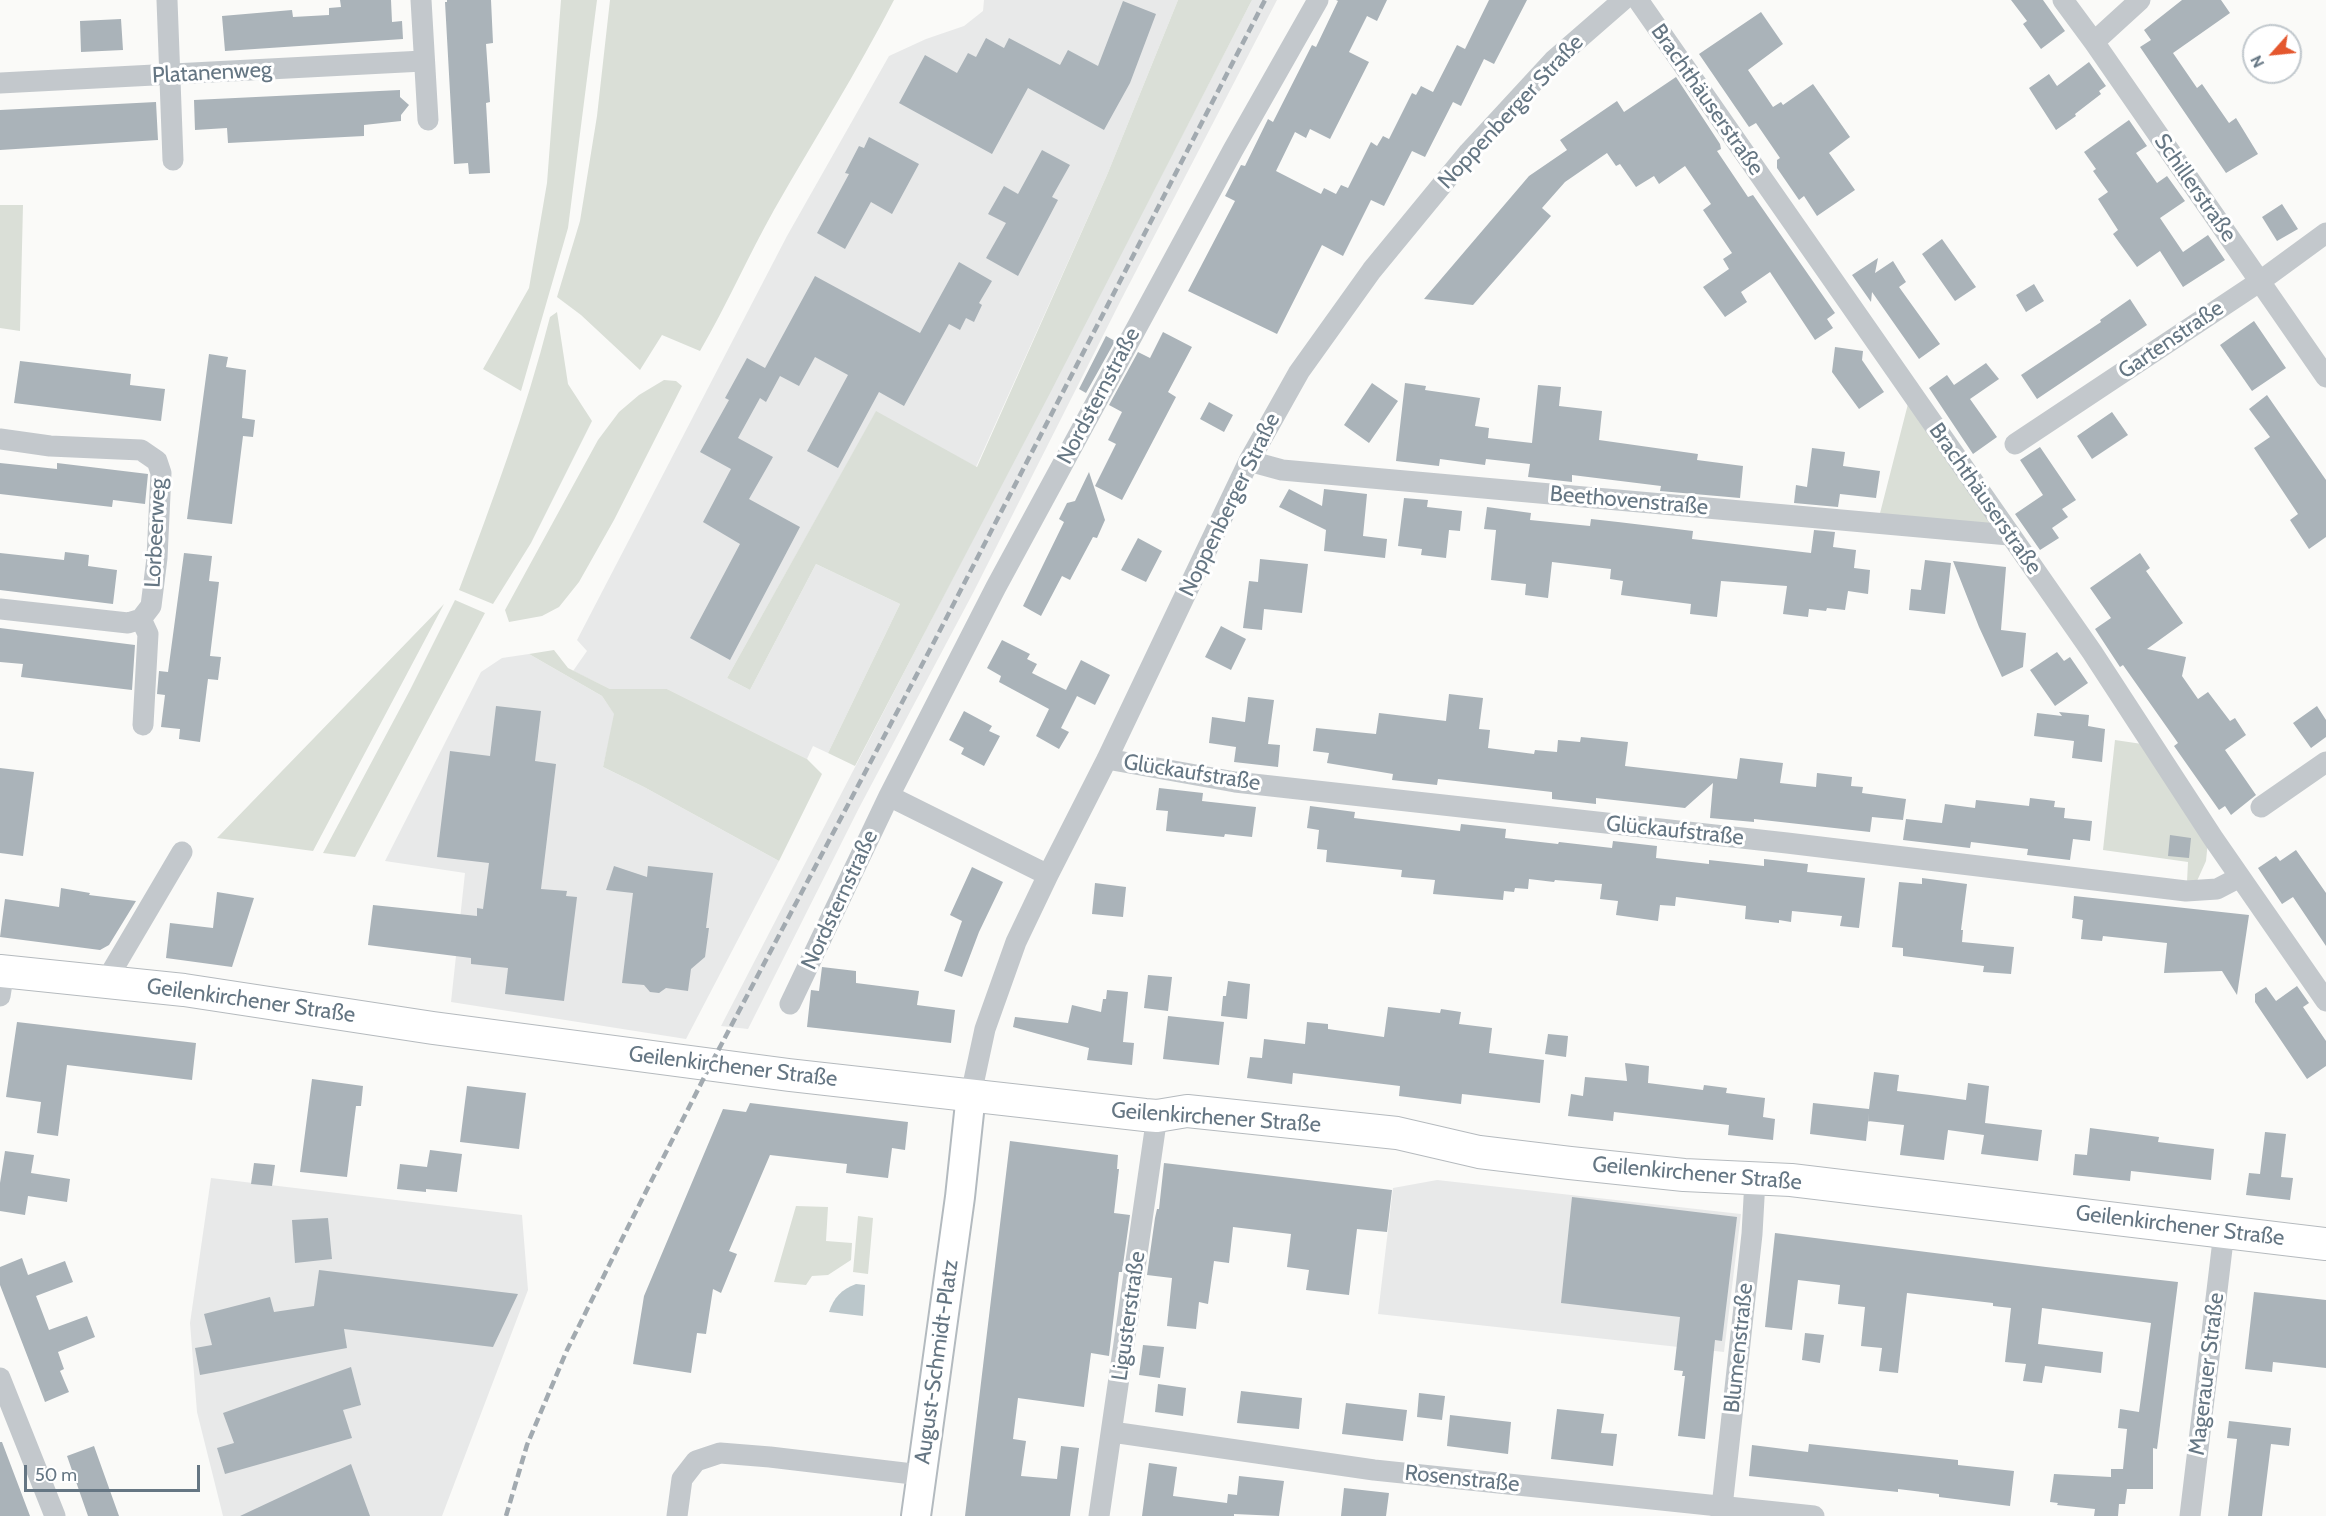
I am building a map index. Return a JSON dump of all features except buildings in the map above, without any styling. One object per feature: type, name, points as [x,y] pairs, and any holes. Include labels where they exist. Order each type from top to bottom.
[{"type":"main road","name":"Geilenkirchener Straße","points":[[1,979],[106,981],[184,990],[433,1028],[789,1075],[1157,1116],[1187,1111],[1397,1133],[1479,1152],[1570,1163],[1755,1180],[1791,1180],[2326,1244]]},
{"type":"main road","name":"August-Schmidt-Platz","points":[[921,1475],[961,1188],[971,1094]]},
{"type":"main road","points":[[916,1516],[921,1475]]},
{"type":"street","points":[[167,0],[172,160]]},
{"type":"street","points":[[421,0],[428,120]]},
{"type":"street","name":"Nordsternstraße","points":[[790,1004],[889,796],[1002,577],[1103,387],[1318,0]]},
{"type":"street","name":"Noppenberger Straße","points":[[971,1094],[985,1029],[1016,942],[1107,759],[1249,461],[1299,372],[1372,270],[1469,152],[1553,61],[1623,0]]},
{"type":"street","name":"Brachthäuserstraße","points":[[1638,0],[2092,652],[2213,838],[2326,1002]]},
{"type":"street","name":"Schillerstraße","points":[[2063,0],[2326,377]]},
{"type":"street","points":[[2094,42],[2140,0]]},
{"type":"street","name":"Platanenweg","points":[[0,83],[170,76],[423,61]]},
{"type":"street","name":"Gartenstraße","points":[[2015,444],[2259,282],[2326,233]]},
{"type":"street","name":"Lorbeerweg","points":[[0,439],[50,446],[141,450],[157,460],[161,473],[157,558],[151,606],[141,619],[128,623],[0,609]]},
{"type":"street","name":"Beethovenstraße","points":[[1249,461],[1282,470],[2009,535]]},
{"type":"street","name":"Lorbeerweg","points":[[141,619],[148,634],[143,725]]},
{"type":"street","name":"Glückaufstraße","points":[[1107,759],[1235,782],[1787,843],[2186,891],[2217,889],[2240,876]]},
{"type":"street","points":[[2261,807],[2326,762]]},
{"type":"street","points":[[889,796],[1048,875]]},
{"type":"street","name":"Geilenkirchener Straße","points":[[106,981],[182,852]]},
{"type":"street","name":"Ligusterstraße","points":[[1099,1516],[1157,1116]]},
{"type":"street","name":"Blumenstraße","points":[[1721,1511],[1752,1234],[1755,1180]]},
{"type":"street","name":"Magerauer Straße","points":[[2190,1516],[2224,1232]]},
{"type":"street","points":[[0,1378],[55,1516]]},
{"type":"street","name":"Rosenstraße","points":[[1112,1432],[1374,1470],[1721,1511],[1814,1516]]},
{"type":"street","name":"August-Schmidt-Platz","points":[[677,1516],[682,1479],[696,1461],[720,1453],[921,1475]]},
{"type":"shaded area","points":[[561,0],[597,0],[568,228],[521,391],[483,369],[529,288],[547,183]]},
{"type":"shaded area","points":[[610,0],[894,0],[774,210],[700,351],[662,335],[640,370],[581,315],[557,297],[580,221],[597,116]]},
{"type":"shaded area","points":[[984,0],[1178,0],[1107,175],[976,467],[876,412],[727,678],[750,690],[816,564],[900,604],[828,753],[813,746],[807,759],[667,689],[610,689],[573,671],[587,651],[577,640],[787,236],[889,56],[926,39],[964,26],[983,11]]},
{"type":"shaded area","points":[[1178,0],[1252,0],[855,766],[828,753],[900,604],[816,564],[750,690],[727,678],[876,411],[977,467],[1107,175]]},
{"type":"shaded area","points":[[1252,0],[1277,0],[1122,298],[973,593],[859,808],[748,1029],[721,1026]]},
{"type":"shaded area","points":[[0,205],[23,205],[20,331],[0,328]]},
{"type":"shaded area","points":[[557,312],[568,384],[592,421],[531,543],[493,604],[459,590],[520,421],[550,317]]},
{"type":"shaded area","points":[[664,380],[676,381],[682,386],[614,520],[579,582],[559,607],[542,616],[509,622],[505,610],[598,440],[619,412],[639,395]]},
{"type":"shaded area","points":[[1909,400],[2002,531],[1878,521]]},
{"type":"shaded area","points":[[455,600],[485,613],[355,857],[323,853],[410,690]]},
{"type":"shaded area","points":[[444,604],[313,851],[217,838]]},
{"type":"shaded area","points":[[554,650],[568,668],[610,689],[667,689],[807,759],[822,774],[779,861],[603,767],[614,714],[602,696],[529,654]]},
{"type":"shaded area","points":[[529,654],[602,696],[615,715],[603,767],[779,861],[686,1039],[451,1002],[465,873],[385,861],[481,672],[502,658]]},
{"type":"shaded area","points":[[2115,740],[2142,744],[2208,841],[2206,861],[2197,881],[2187,882],[2188,862],[2103,850]]},
{"type":"shaded area","points":[[211,1178],[522,1215],[528,1290],[442,1516],[223,1516],[197,1412],[190,1323]]},
{"type":"shaded area","points":[[1437,1180],[1741,1214],[1724,1352],[1378,1314],[1393,1188]]},
{"type":"shaded area","points":[[796,1206],[828,1207],[826,1241],[852,1243],[851,1260],[828,1275],[812,1276],[806,1285],[774,1282]]},
{"type":"shaded area","points":[[858,1216],[873,1218],[868,1274],[853,1272]]},
{"type":"shaded area","points":[[856,1284],[865,1285],[863,1316],[829,1312],[839,1295]]},
{"type":"railway","points":[[506,1516],[527,1445],[567,1350],[632,1219],[711,1064],[934,642],[1265,0]]}]
